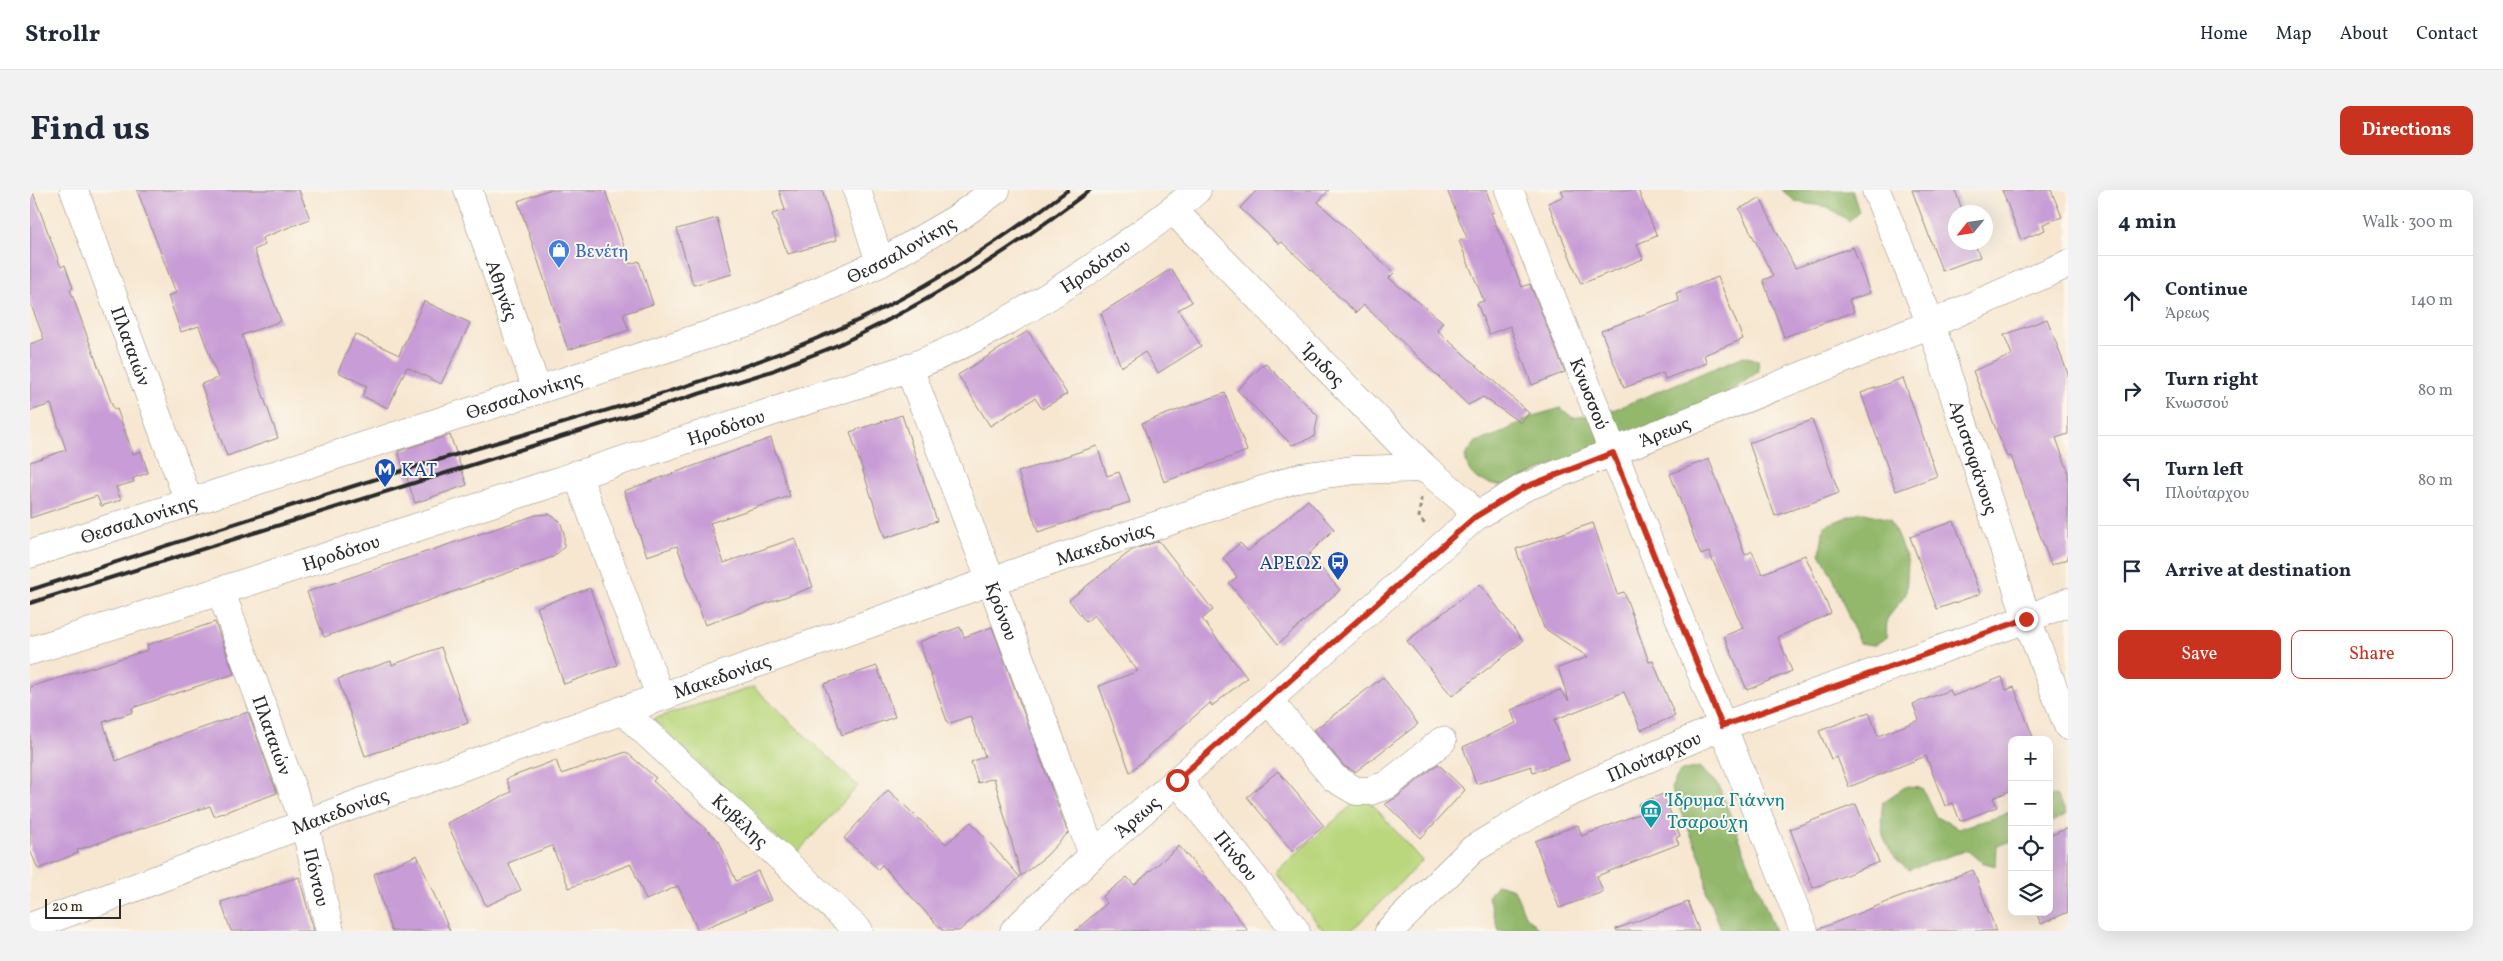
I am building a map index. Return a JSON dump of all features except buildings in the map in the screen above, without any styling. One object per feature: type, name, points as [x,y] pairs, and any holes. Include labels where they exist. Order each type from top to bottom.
[{"type":"street","name":"Πλαταιών","points":[[74,190],[190,502]]},
{"type":"street","name":"Αθηνάς","points":[[468,190],[537,390]]},
{"type":"street","points":[[857,190],[880,263]]},
{"type":"street","name":"Θεσσαλονίκης","points":[[30,554],[754,320],[880,263],[956,219],[996,190]]},
{"type":"street","name":"Ηροδότου","points":[[221,592],[577,474],[909,368],[987,334],[1082,276],[1174,211],[1197,190]]},
{"type":"street","name":"Κνωσσού","points":[[1509,190],[1804,931]]},
{"type":"street","name":"Αριστοφάνους","points":[[1876,190],[1931,324],[2026,619],[2068,726]]},
{"type":"street","name":"Ίριδος","points":[[1174,211],[1424,468],[1463,500],[1475,517]]},
{"type":"street","name":"Άρεως","points":[[1014,931],[1093,855],[1475,517],[1523,488],[1931,324],[2068,264]]},
{"type":"street","name":"Κρόνου","points":[[909,368],[1093,855]]},
{"type":"street","name":"Μακεδονίας","points":[[30,927],[304,822],[991,581],[1301,477],[1355,470],[1424,468]]},
{"type":"street","points":[[577,474],[660,696]]},
{"type":"street","name":"Πλαταιών","points":[[221,592],[304,822]]},
{"type":"street","points":[[30,651],[221,592]]},
{"type":"street","name":"Πλούταρχου","points":[[1389,931],[1473,849],[1562,796],[1722,726],[2026,619],[2068,602]]},
{"type":"street","points":[[1268,700],[1334,778],[1356,791],[1370,791],[1386,785],[1442,741]]},
{"type":"street","name":"Κυβέλης","points":[[622,710],[859,931]]},
{"type":"street","name":"Πίνδου","points":[[1177,780],[1296,931]]},
{"type":"street","name":"Πόντου","points":[[304,822],[330,931]]},
{"type":"path","points":[[1424,468],[1420,518],[1443,545]]},
{"type":"green space","points":[[1782,190],[1852,190],[1859,212],[1849,221],[1828,207],[1796,202]]},
{"type":"green space","points":[[1744,356],[1758,360],[1759,371],[1727,394],[1502,486],[1482,481],[1469,470],[1465,456],[1476,442],[1499,434],[1533,416],[1561,408],[1573,418],[1608,412]]},
{"type":"green space","points":[[1860,512],[1890,519],[1908,562],[1906,594],[1887,619],[1886,638],[1874,645],[1859,643],[1834,580],[1820,553],[1824,526]]},
{"type":"green space","points":[[754,687],[858,786],[795,855],[653,719]]},
{"type":"green space","points":[[1699,767],[1719,786],[1775,931],[1722,931],[1707,893],[1704,866],[1671,788],[1680,771]]},
{"type":"green space","points":[[1905,787],[1922,788],[1936,817],[1959,828],[2008,813],[2008,842],[1997,846],[1996,866],[1981,862],[1967,850],[1908,870],[1893,855],[1885,840],[1881,822],[1883,802]]},
{"type":"green space","points":[[1364,795],[1422,861],[1351,931],[1324,931],[1275,872]]},
{"type":"green space","points":[[2056,795],[2067,814],[2053,822],[2053,796]]},
{"type":"green space","points":[[1497,884],[1514,889],[1525,915],[1541,931],[1499,931],[1488,897]]},
{"type":"railway","points":[[30,590],[343,489],[690,385],[785,351],[864,318],[925,286],[984,250],[1068,190]]},
{"type":"railway","points":[[30,603],[772,371],[842,343],[939,292],[1031,233],[1090,190]]},
{"type":"place","name":"Βενέτη","points":[[559,269]]},
{"type":"place","name":"ΚΑΤ","points":[[385,488]]},
{"type":"place","name":"ΑΡΕΩΣ","points":[[1338,581]]},
{"type":"place","name":"Ίδρυμα Γιάννη Τσαρούχη","points":[[1651,829]]},
{"type":"route","points":[[1177,780],[1475,517],[1523,488],[1613,453],[1722,726],[2026,619]]}]
